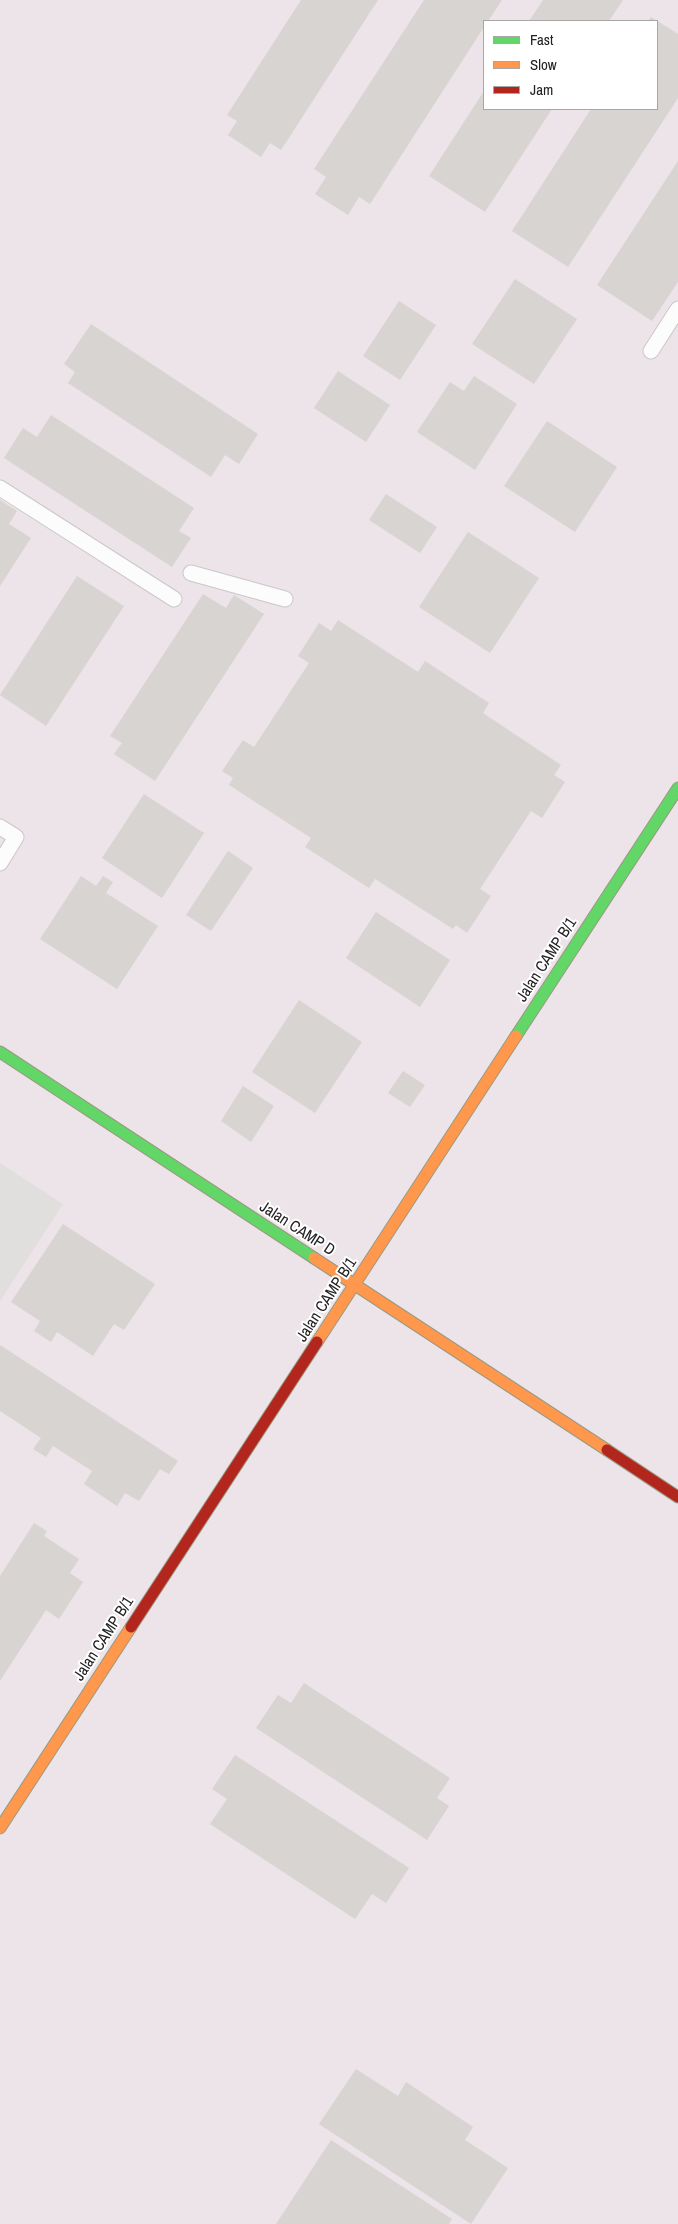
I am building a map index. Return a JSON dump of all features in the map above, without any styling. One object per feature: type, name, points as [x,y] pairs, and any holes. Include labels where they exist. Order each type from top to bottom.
[{"type":"street","name":"Jalan CAMP B/1","points":[[0,1828],[678,788]]},
{"type":"street","name":"Jalan CAMP D","points":[[0,1052],[678,1497]]},
{"type":"lane","points":[[651,351],[678,309]]},
{"type":"lane","points":[[0,488],[174,599]]},
{"type":"lane","points":[[191,573],[285,599]]},
{"type":"lane","points":[[0,827],[16,838],[0,863]]},
{"type":"shaded area","points":[[0,0],[678,0],[678,2224],[0,2224]]},
{"type":"shaded area","points":[[0,1163],[63,1204],[0,1301]]},
{"type":"building","points":[[301,0],[378,0],[281,150],[270,143],[261,157],[228,135],[237,121],[227,115]]},
{"type":"building","points":[[424,0],[502,0],[489,20],[483,20],[483,29],[370,204],[359,197],[348,215],[315,194],[326,177],[314,169]]},
{"type":"building","points":[[543,0],[623,0],[610,20],[530,20]]},
{"type":"building","points":[[658,21],[678,34],[678,98],[568,267],[512,231],[590,110],[658,110]]},
{"type":"building","points":[[483,93],[483,110],[551,110],[485,212],[429,176]]},
{"type":"building","points":[[678,161],[678,282],[652,321],[597,285]]},
{"type":"building","points":[[515,279],[577,319],[534,384],[472,344]]},
{"type":"building","points":[[399,301],[436,325],[400,380],[363,356]]},
{"type":"building","points":[[91,324],[258,434],[239,464],[225,455],[211,477],[68,383],[75,372],[64,364]]},
{"type":"building","points":[[338,371],[390,405],[366,442],[314,408]]},
{"type":"building","points":[[474,376],[517,404],[475,470],[417,432],[450,382],[464,391]]},
{"type":"building","points":[[51,415],[194,508],[179,531],[191,538],[172,567],[4,458],[23,428],[37,437]]},
{"type":"building","points":[[547,421],[617,467],[575,532],[504,486]]},
{"type":"building","points":[[386,494],[437,527],[420,553],[369,520]]},
{"type":"building","points":[[0,500],[17,511],[9,524],[31,538],[0,586]]},
{"type":"building","points":[[468,532],[539,578],[490,653],[419,607]]},
{"type":"building","points":[[77,576],[124,606],[46,726],[0,695]]},
{"type":"building","points":[[203,594],[226,608],[234,595],[264,614],[155,781],[114,754],[122,743],[110,736]]},
{"type":"building","points":[[338,620],[418,672],[425,661],[489,703],[483,713],[561,765],[554,775],[565,782],[542,818],[531,811],[480,889],[491,896],[467,933],[456,925],[453,929],[375,879],[369,888],[305,847],[311,838],[229,785],[233,778],[222,771],[243,740],[254,747],[309,663],[298,656],[319,623],[331,631]]},
{"type":"building","points":[[144,794],[204,833],[162,898],[102,858]]},
{"type":"building","points":[[228,851],[253,868],[211,931],[186,915]]},
{"type":"building","points":[[81,876],[96,886],[103,876],[113,882],[106,893],[158,926],[117,989],[40,939]]},
{"type":"building","points":[[376,912],[450,960],[420,1007],[346,958]]},
{"type":"building","points":[[299,1000],[362,1042],[315,1113],[252,1072]]},
{"type":"building","points":[[403,1071],[425,1085],[410,1107],[388,1093]]},
{"type":"building","points":[[243,1086],[274,1106],[251,1142],[221,1121]]},
{"type":"building","points":[[63,1224],[155,1284],[124,1330],[114,1324],[93,1356],[57,1332],[51,1342],[34,1331],[40,1321],[11,1302]]},
{"type":"building","points":[[0,1345],[178,1461],[169,1474],[160,1469],[139,1501],[125,1493],[117,1506],[84,1484],[92,1471],[53,1446],[46,1457],[33,1449],[41,1438],[0,1411]]},
{"type":"building","points":[[34,1523],[47,1531],[44,1536],[79,1559],[70,1573],[83,1582],[59,1619],[46,1610],[0,1681],[0,1576]]},
{"type":"building","points":[[304,1683],[450,1778],[437,1798],[449,1806],[427,1840],[256,1728],[278,1695],[291,1703]]},
{"type":"building","points":[[235,1755],[409,1868],[386,1903],[372,1894],[355,1919],[210,1824],[227,1799],[212,1789]]},
{"type":"building","points":[[356,2069],[398,2096],[406,2082],[473,2127],[465,2140],[508,2168],[471,2224],[319,2124]]},
{"type":"building","points":[[331,2140],[452,2219],[449,2224],[276,2224]]},
{"type":"traffic: fast","points":[[516,1036],[678,788]]},
{"type":"traffic: fast","points":[[0,1052],[314,1258]]},
{"type":"traffic: slow","points":[[317,1342],[516,1036]]},
{"type":"traffic: slow","points":[[314,1258],[607,1450]]},
{"type":"traffic: slow","points":[[0,1828],[131,1627]]},
{"type":"traffic: jam","points":[[131,1627],[317,1342]]},
{"type":"traffic: jam","points":[[607,1450],[678,1497]]}]
